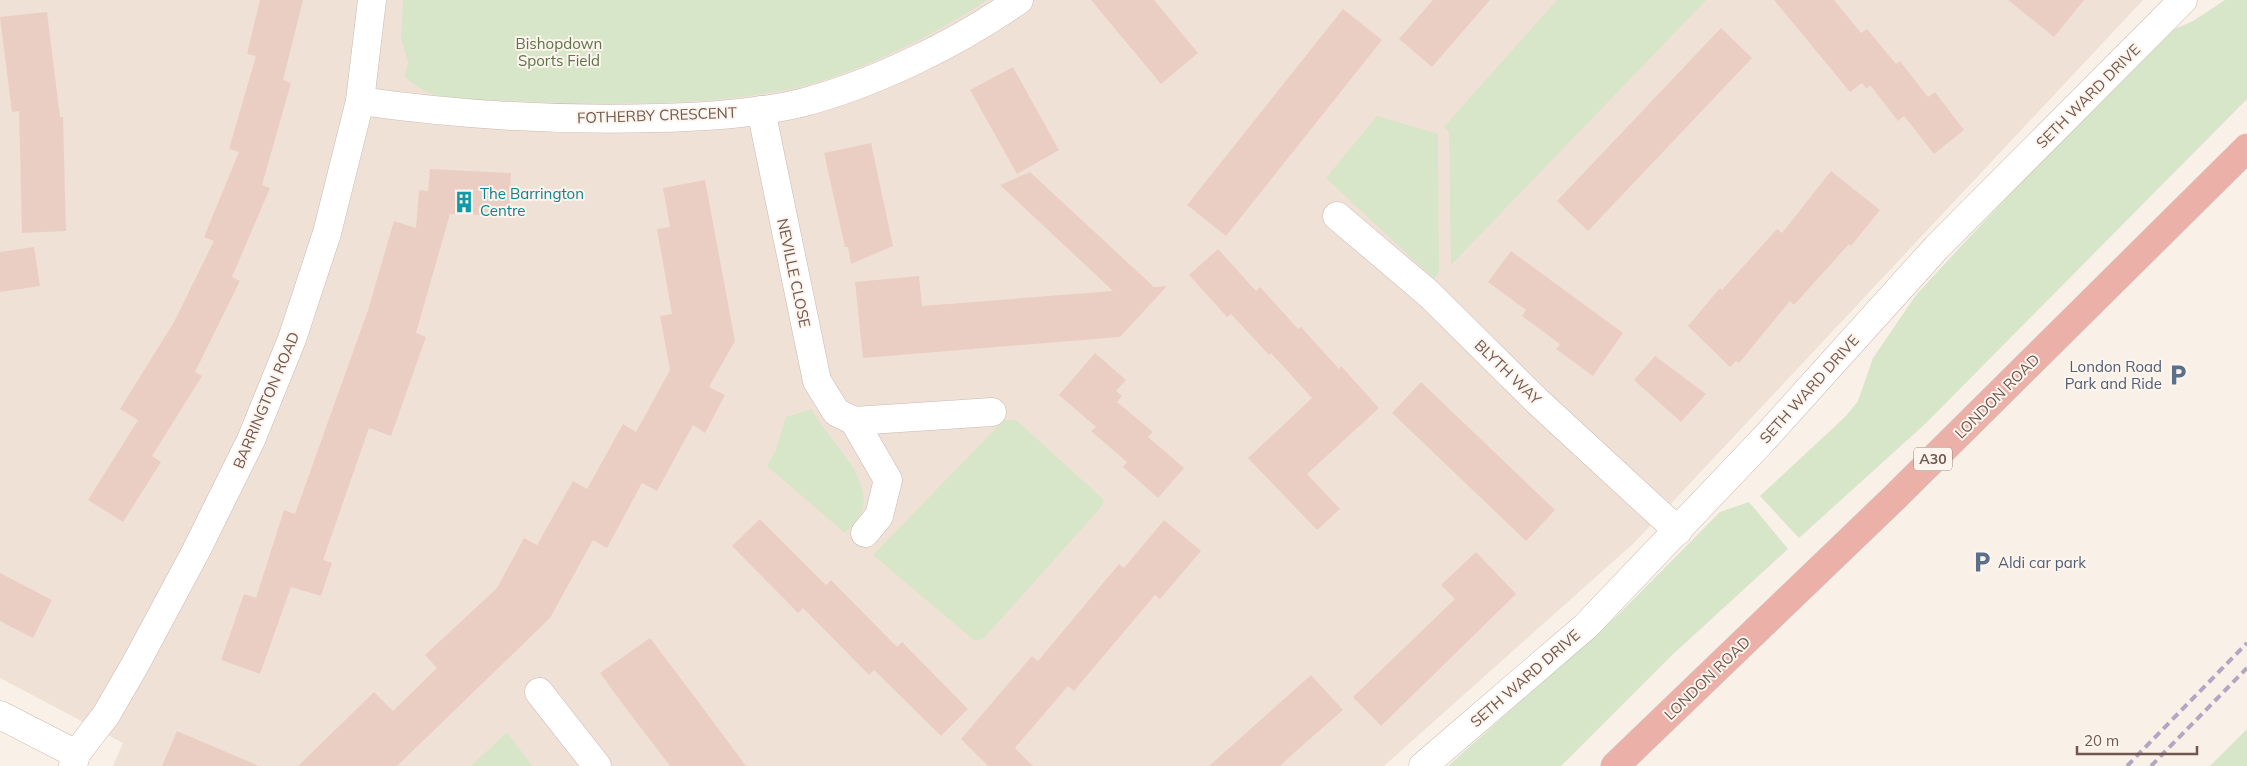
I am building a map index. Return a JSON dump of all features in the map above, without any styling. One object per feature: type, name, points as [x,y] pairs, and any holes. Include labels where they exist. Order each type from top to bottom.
[{"type":"highway","name":"LONDON ROAD","points":[[1615,766],[1895,497],[2247,148]]},
{"type":"street","name":"BARRINGTON ROAD","points":[[75,760],[106,715],[136,663],[252,440],[292,339],[327,233],[360,101],[372,0]]},
{"type":"street","name":"FOTHERBY CRESCENT","points":[[360,101],[473,115],[540,118],[699,117],[761,110],[801,102],[904,66],[952,41],[1019,0]]},
{"type":"street","name":"SETH WARD DRIVE","points":[[1422,766],[1586,626],[1678,531],[1937,247],[2183,0]]},
{"type":"street","name":"NEVILLE CLOSE","points":[[761,110],[816,381],[836,412],[854,421],[888,480],[879,516],[865,533]]},
{"type":"street","name":"BLYTH WAY","points":[[1337,216],[1429,294],[1538,401],[1678,531]]},
{"type":"street","points":[[854,421],[992,412]]},
{"type":"street","points":[[539,692],[597,766]]},
{"type":"street","points":[[0,715],[75,760]]},
{"type":"shaded area","points":[[0,0],[2143,0],[1635,542],[1384,766],[113,766],[123,743],[0,678]]},
{"type":"green space","name":"Bishopdown Sports Field","points":[[403,0],[987,0],[944,27],[892,53],[866,65],[814,83],[748,96],[662,103],[619,104],[447,98],[424,90],[405,77],[408,63],[401,38]]},
{"type":"green space","points":[[1557,0],[1706,0],[1451,265],[1449,131],[1444,127]]},
{"type":"green space","points":[[2225,0],[2247,0],[2247,99],[1925,424],[1799,538],[1760,496],[1846,416],[1858,401],[1873,358],[1916,295],[2076,124],[2170,31],[2193,21]]},
{"type":"green space","points":[[1377,116],[1438,134],[1439,272],[1434,279],[1326,178]]},
{"type":"green space","points":[[812,409],[848,460],[862,488],[864,502],[860,516],[845,533],[767,466],[776,450],[786,417]]},
{"type":"green space","points":[[1004,420],[1016,420],[1103,499],[1103,505],[983,639],[975,641],[873,555]]},
{"type":"green space","points":[[1749,502],[1788,549],[1671,656],[1561,766],[1448,766],[1621,612],[1720,512]]},
{"type":"green space","points":[[2247,729],[2247,766],[2210,766]]},
{"type":"green space","points":[[507,732],[532,766],[471,766]]},
{"type":"building","points":[[260,0],[303,0],[283,80],[291,83],[262,185],[270,188],[232,277],[240,281],[195,372],[202,376],[152,456],[161,462],[123,522],[88,500],[138,420],[120,409],[174,322],[214,241],[204,237],[239,152],[229,149],[256,56],[247,54]]},
{"type":"building","points":[[1091,0],[1154,0],[1198,53],[1161,84]]},
{"type":"building","points":[[1433,0],[1490,0],[1432,67],[1399,39]]},
{"type":"building","points":[[1774,0],[1834,0],[1861,33],[1867,29],[1896,64],[1900,61],[1928,97],[1935,92],[1964,130],[1934,154],[1904,116],[1898,121],[1870,85],[1867,89],[1862,83],[1850,92]]},
{"type":"building","points":[[2008,0],[2084,0],[2054,37]]},
{"type":"building","points":[[1343,9],[1382,40],[1226,236],[1187,205]]},
{"type":"building","points":[[47,12],[60,117],[63,117],[66,231],[22,233],[19,111],[12,112],[0,17]]},
{"type":"building","points":[[1721,28],[1752,58],[1588,231],[1557,201]]},
{"type":"building","points":[[1013,67],[1059,150],[1017,174],[970,90]]},
{"type":"building","points":[[871,143],[893,246],[851,264],[848,247],[845,247],[824,153]]},
{"type":"building","points":[[430,169],[511,173],[509,216],[450,214],[416,333],[426,337],[391,436],[369,428],[323,560],[332,563],[321,596],[291,587],[260,674],[221,660],[244,594],[256,598],[284,510],[295,514],[368,310],[394,221],[416,228],[419,190],[428,191]]},
{"type":"building","points":[[1831,171],[1880,210],[1851,246],[1849,244],[1794,305],[1790,301],[1739,363],[1736,361],[1730,367],[1688,326],[1720,288],[1722,290],[1777,229],[1782,233]]},
{"type":"building","points":[[1030,172],[1154,287],[1167,286],[1120,337],[863,358],[855,282],[919,276],[922,306],[1113,291],[1000,185]]},
{"type":"building","points":[[705,180],[735,341],[709,387],[725,395],[705,433],[693,425],[657,491],[642,483],[607,548],[593,540],[550,618],[397,766],[298,766],[374,692],[393,711],[437,668],[425,655],[497,588],[524,538],[537,545],[573,481],[587,489],[623,424],[636,432],[670,370],[660,316],[672,314],[657,229],[670,227],[663,188]]},
{"type":"building","points":[[34,247],[40,286],[0,292],[0,252]]},
{"type":"building","points":[[1218,249],[1256,291],[1260,287],[1298,329],[1301,327],[1339,369],[1341,366],[1379,408],[1307,474],[1340,509],[1317,530],[1248,458],[1312,398],[1271,353],[1269,355],[1231,314],[1227,317],[1189,275]]},
{"type":"building","points":[[1511,251],[1623,333],[1593,376],[1556,349],[1560,344],[1522,316],[1526,310],[1488,282]]},
{"type":"building","points":[[1095,353],[1126,380],[1116,391],[1122,396],[1117,402],[1153,432],[1148,437],[1184,468],[1158,498],[1123,467],[1127,462],[1091,431],[1096,427],[1059,395]]},
{"type":"building","points":[[1655,356],[1706,394],[1681,422],[1634,380]]},
{"type":"building","points":[[1421,382],[1555,510],[1526,541],[1392,413]]},
{"type":"building","points":[[760,519],[826,585],[831,580],[897,647],[902,642],[968,709],[941,736],[874,670],[869,675],[803,608],[798,613],[732,546]]},
{"type":"building","points":[[1164,520],[1201,551],[1160,599],[1155,595],[1074,691],[1068,686],[1015,748],[1033,766],[988,766],[961,739],[1032,656],[1038,661],[1119,564],[1124,568]]},
{"type":"building","points":[[1476,552],[1516,594],[1381,726],[1353,697],[1455,599],[1441,585]]},
{"type":"building","points":[[0,573],[52,600],[33,638],[0,621]]},
{"type":"building","points":[[650,638],[746,766],[670,766],[625,707],[600,673]]},
{"type":"building","points":[[1311,675],[1343,710],[1280,766],[1209,766]]},
{"type":"building","points":[[177,731],[259,766],[162,766]]},
{"type":"railway","points":[[2127,766],[2247,643]]},
{"type":"railway","points":[[2151,766],[2247,668]]},
{"type":"place","name":"The Barrington Centre","points":[[464,202]]},
{"type":"place","name":"London Road Park and Ride","points":[[2178,375]]},
{"type":"place","name":"Aldi car park","points":[[1982,562]]}]
